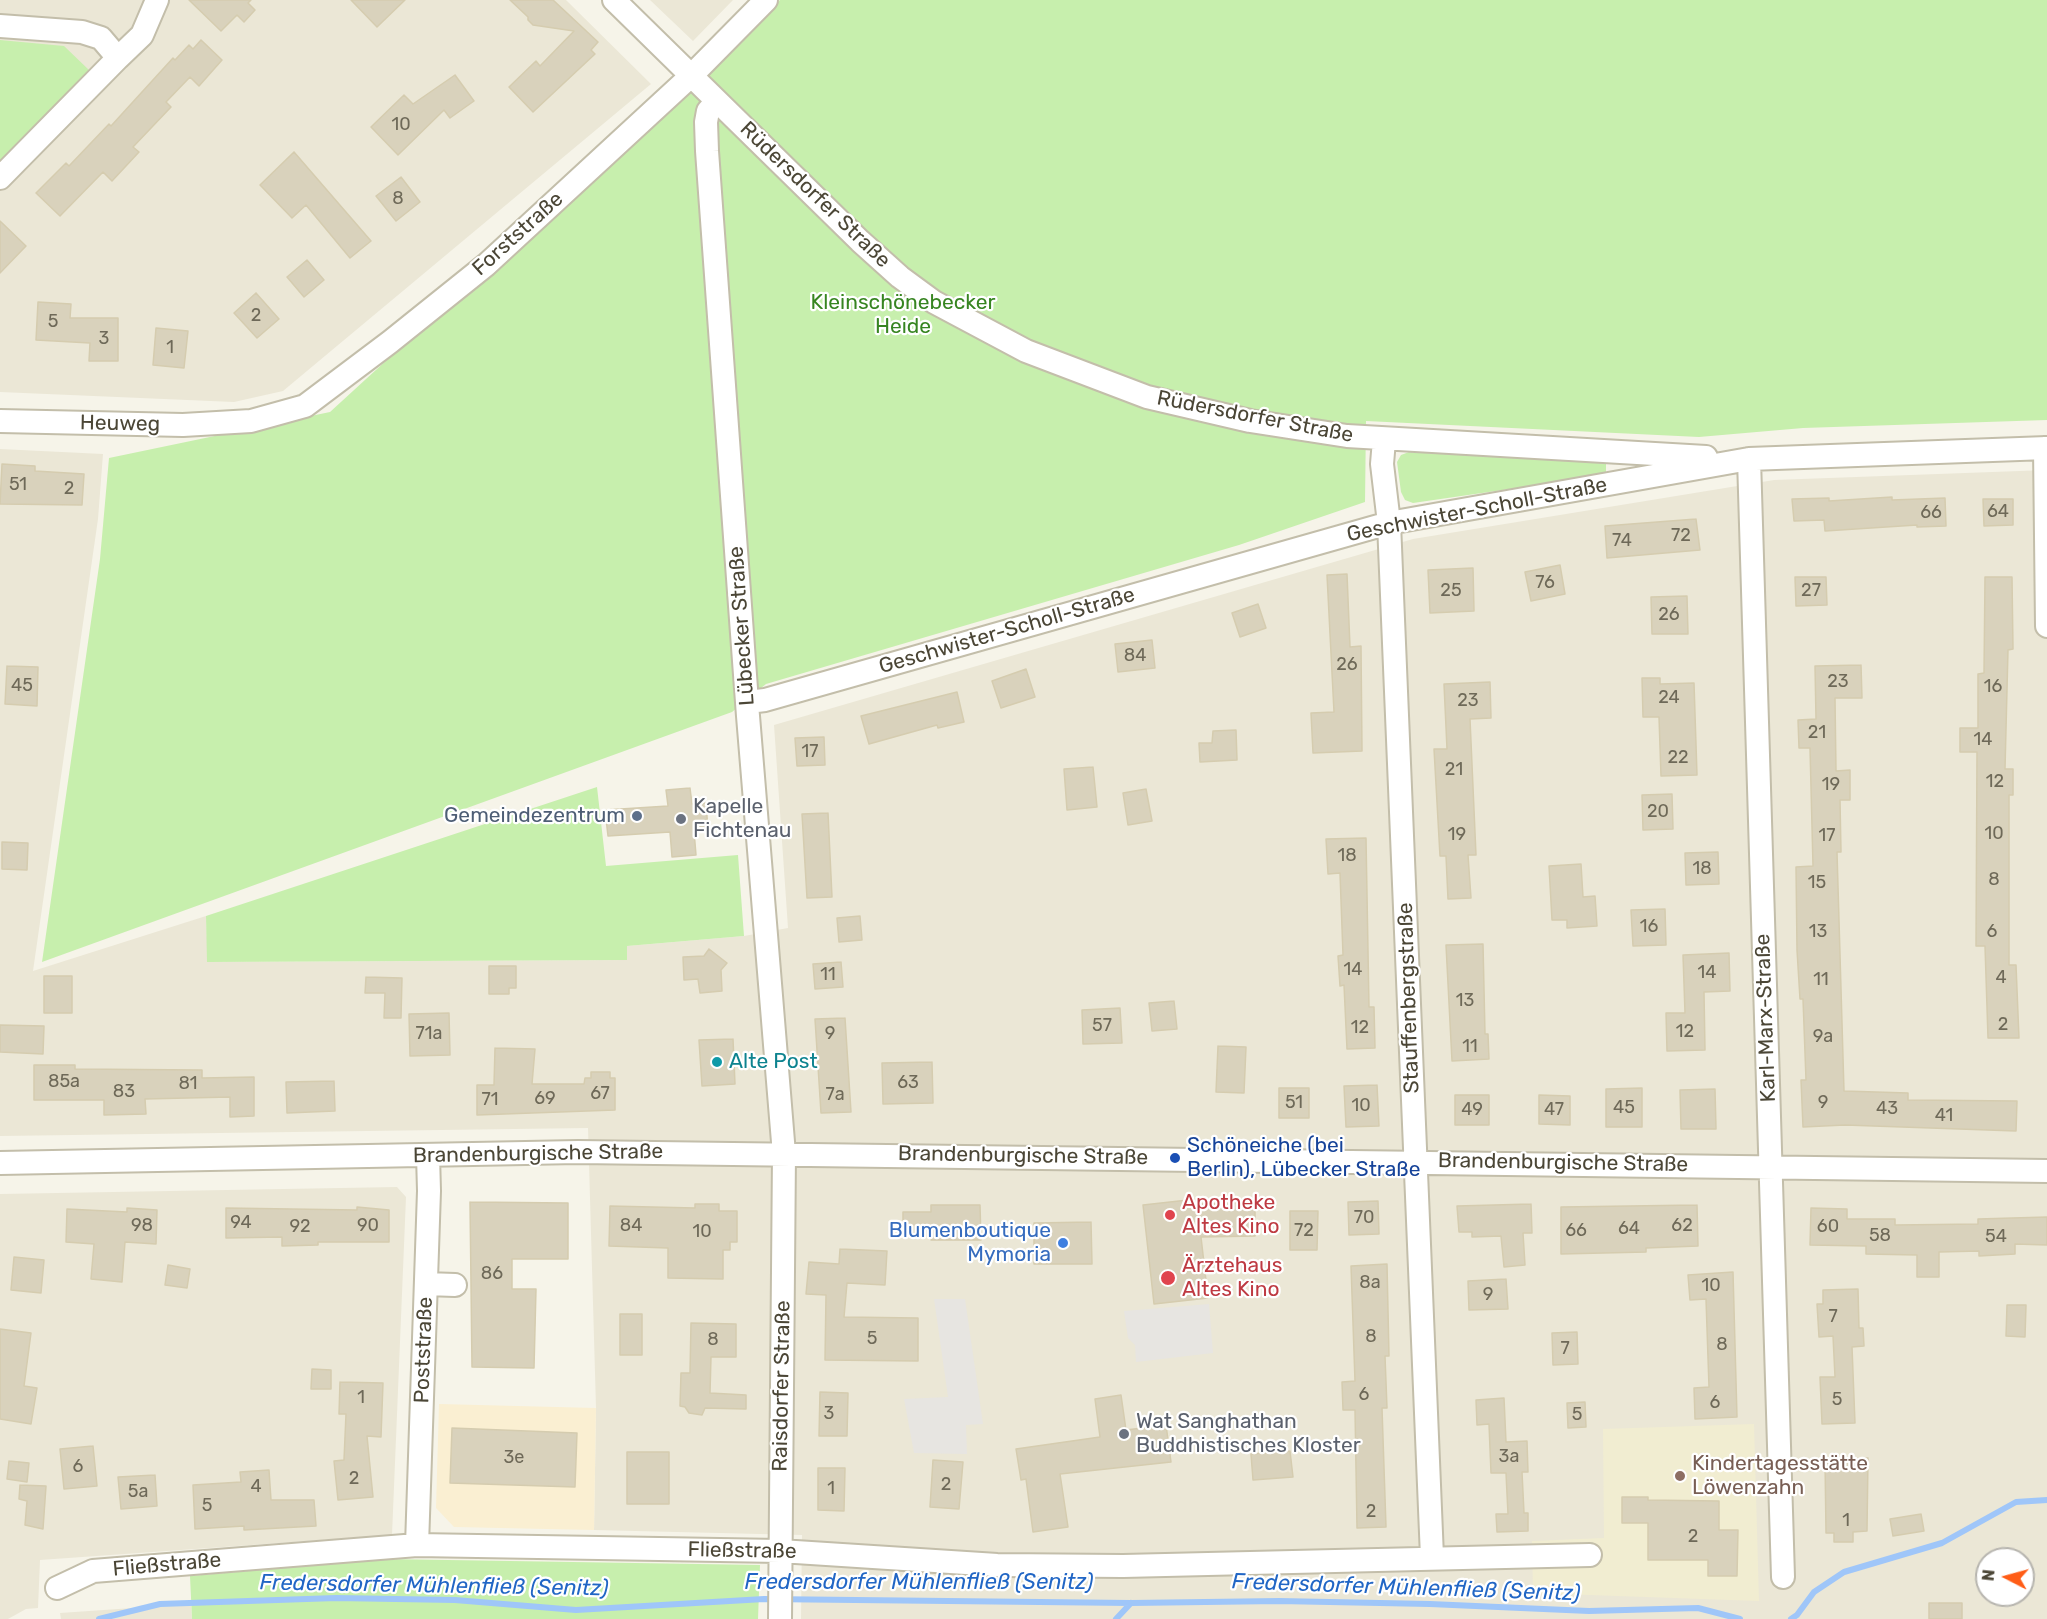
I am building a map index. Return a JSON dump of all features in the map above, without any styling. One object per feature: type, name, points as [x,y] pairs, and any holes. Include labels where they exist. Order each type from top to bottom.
[{"type":"street","points":[[0,178],[142,35],[157,0]]},
{"type":"street","name":"Rüdersdorfer Straße","points":[[614,0],[900,277],[934,302],[1026,351],[1147,397],[1250,421],[1384,440],[1749,459]]},
{"type":"street","name":"Forststraße","points":[[241,422],[305,406],[486,265],[692,75],[766,0]]},
{"type":"street","points":[[0,26],[81,32],[101,38],[118,58]]},
{"type":"street","name":"Lübecker Straße","points":[[717,101],[708,111],[707,151],[747,702],[784,1154]]},
{"type":"street","name":"Heuweg","points":[[0,421],[183,425],[241,422]]},
{"type":"street","name":"Stauffenbergstraße","points":[[1384,440],[1382,464],[1389,523],[1432,1557]]},
{"type":"street","points":[[2046,448],[2047,626]]},
{"type":"street","name":"Geschwister-Scholl-Straße","points":[[747,702],[765,700],[1389,523],[1749,459],[2046,448]]},
{"type":"street","name":"Karl-Marx-Straße","points":[[1749,459],[1783,1577]]},
{"type":"street","name":"Brandenburgische Straße","points":[[0,1163],[578,1152],[1771,1165],[2047,1171]]},
{"type":"street","name":"Raisdorfer Straße","points":[[780,1618],[784,1154]]},
{"type":"street","name":"Poststraße","points":[[417,1545],[428,1155]]},
{"type":"street","points":[[426,1284],[455,1285]]},
{"type":"street","name":"Fließstraße","points":[[57,1588],[93,1571],[417,1545],[780,1551],[997,1565],[1100,1566],[1590,1555]]},
{"type":"shaded area","points":[[0,0],[566,0],[651,84],[283,391],[234,402],[0,392]]},
{"type":"shaded area","points":[[650,0],[733,0],[693,41]]},
{"type":"shaded area","points":[[0,449],[103,454],[98,519],[33,971],[206,916],[208,962],[626,960],[627,946],[744,936],[788,928],[774,725],[1413,539],[1774,480],[2047,470],[2047,1619],[801,1619],[802,1535],[594,1530],[596,1408],[588,1128],[0,1136]]},
{"type":"shaded area","points":[[397,1187],[406,1197],[392,1535],[40,1560],[38,1608],[26,1609],[8,1619],[0,1619],[0,1194]]},
{"type":"shaded area","points":[[934,1299],[965,1299],[983,1424],[966,1425],[967,1454],[914,1453],[904,1399],[948,1397]]},
{"type":"shaded area","points":[[1209,1304],[1213,1353],[1136,1362],[1135,1345],[1128,1338],[1124,1311]]},
{"type":"shaded area","points":[[439,1404],[596,1408],[594,1530],[454,1527],[436,1508]]},
{"type":"shaded area","name":"Kindertagesstätte Löwenzahn","points":[[1754,1424],[1759,1601],[1533,1593],[1532,1541],[1604,1538],[1603,1429]]},
{"type":"shaded area","points":[[191,1604],[192,1619],[61,1619],[60,1613]]},
{"type":"green space","name":"Kleinschönebecker Heide","points":[[780,0],[2047,0],[2047,420],[1803,428],[1699,437],[1366,421],[1365,502],[1239,545],[766,684],[732,712],[42,962],[100,559],[109,458],[330,412]]},
{"type":"green space","points":[[0,40],[64,46],[89,70],[0,163]]},
{"type":"green space","points":[[1409,452],[1606,463],[1606,475],[1413,503],[1405,500],[1401,492],[1397,462],[1401,455]]},
{"type":"green space","points":[[597,787],[606,866],[738,855],[744,936],[627,946],[627,960],[207,962],[206,916]]},
{"type":"green space","points":[[385,1559],[760,1565],[758,1619],[192,1619],[190,1576]]},
{"type":"building","points":[[189,0],[251,0],[248,3],[255,10],[244,22],[237,15],[221,31]]},
{"type":"building","points":[[351,0],[405,0],[377,27]]},
{"type":"building","points":[[510,0],[553,0],[598,42],[591,50],[595,54],[533,112],[509,87],[536,61],[540,66],[574,31],[533,25]]},
{"type":"building","points":[[201,40],[222,60],[199,86],[190,77],[166,102],[171,107],[133,147],[139,152],[112,181],[103,172],[60,216],[36,193],[66,163],[69,166],[109,124],[111,126],[173,58],[175,60],[189,45],[193,49]]},
{"type":"building","points":[[455,75],[474,101],[450,118],[444,110],[398,155],[371,127],[404,95],[413,104]]},
{"type":"building","points":[[294,152],[371,241],[350,258],[306,205],[292,218],[260,185]]},
{"type":"building","points":[[401,177],[420,202],[396,221],[376,196]]},
{"type":"building","points":[[0,221],[26,246],[0,273]]},
{"type":"building","points":[[307,260],[324,280],[304,297],[287,277]]},
{"type":"building","points":[[256,293],[279,319],[257,338],[234,313]]},
{"type":"building","points":[[38,302],[71,304],[70,318],[118,318],[118,361],[89,361],[90,343],[36,340]]},
{"type":"building","points":[[156,328],[188,331],[184,368],[153,365]]},
{"type":"building","points":[[2,464],[35,466],[35,471],[84,474],[82,505],[0,504]]},
{"type":"building","points":[[1892,497],[1892,500],[1945,498],[1946,526],[1917,527],[1917,525],[1825,531],[1824,520],[1794,521],[1792,499],[1829,498],[1829,501]]},
{"type":"building","points":[[1983,499],[2013,499],[2013,525],[1984,526]]},
{"type":"building","points":[[1696,519],[1700,550],[1607,558],[1605,526]]},
{"type":"building","points":[[1560,565],[1565,594],[1531,601],[1525,572]]},
{"type":"building","points":[[1473,568],[1474,611],[1430,613],[1428,570]]},
{"type":"building","points":[[1347,574],[1350,647],[1361,646],[1362,751],[1313,753],[1311,713],[1334,712],[1327,575]]},
{"type":"building","points":[[1795,577],[1826,577],[1827,605],[1796,606]]},
{"type":"building","points":[[1985,577],[2012,577],[2013,649],[2008,650],[2005,769],[2013,769],[2013,795],[2009,795],[2009,965],[2016,965],[2019,1038],[1988,1038],[1985,946],[1976,946],[1977,752],[1960,752],[1960,728],[1978,728],[1978,674],[1984,673]]},
{"type":"building","points":[[1687,596],[1688,634],[1652,634],[1651,597]]},
{"type":"building","points":[[1258,604],[1266,628],[1240,637],[1232,613]]},
{"type":"building","points":[[1152,640],[1155,668],[1118,672],[1115,644]]},
{"type":"building","points":[[1861,665],[1862,698],[1835,698],[1836,771],[1850,770],[1850,800],[1840,800],[1841,852],[1837,852],[1844,1091],[1908,1093],[1908,1100],[2017,1101],[2016,1131],[1845,1125],[1803,1127],[1801,1080],[1806,1080],[1803,999],[1800,999],[1797,950],[1796,867],[1813,866],[1810,748],[1799,748],[1798,720],[1816,719],[1815,666]]},
{"type":"building","points":[[7,666],[38,667],[37,706],[5,704]]},
{"type":"building","points":[[1026,669],[1035,697],[1001,708],[992,681]]},
{"type":"building","points":[[1642,678],[1660,678],[1660,684],[1694,683],[1697,775],[1661,776],[1659,717],[1643,717]]},
{"type":"building","points":[[1490,682],[1491,718],[1470,719],[1476,855],[1468,855],[1471,898],[1448,899],[1446,856],[1440,856],[1434,749],[1447,749],[1444,684]]},
{"type":"building","points":[[957,692],[964,722],[938,728],[937,725],[869,744],[861,716]]},
{"type":"building","points":[[1236,730],[1237,760],[1200,762],[1199,743],[1212,743],[1213,731]]},
{"type":"building","points":[[824,737],[825,765],[797,766],[795,738]]},
{"type":"building","points":[[1093,767],[1097,807],[1067,810],[1064,769]]},
{"type":"building","points":[[690,788],[692,804],[706,803],[708,830],[694,831],[696,855],[672,857],[670,832],[608,836],[605,810],[668,806],[666,790]]},
{"type":"building","points":[[1146,789],[1152,821],[1128,825],[1123,793]]},
{"type":"building","points":[[1672,794],[1673,829],[1643,830],[1642,795]]},
{"type":"building","points":[[828,813],[832,897],[807,898],[802,814]]},
{"type":"building","points":[[1366,838],[1369,1007],[1374,1007],[1375,1048],[1347,1049],[1344,985],[1340,986],[1338,956],[1343,955],[1340,873],[1328,874],[1326,839]]},
{"type":"building","points":[[2,842],[28,843],[27,870],[2,869]]},
{"type":"building","points":[[1718,852],[1719,884],[1686,885],[1685,853]]},
{"type":"building","points":[[1581,864],[1583,897],[1595,896],[1597,926],[1567,928],[1567,920],[1552,920],[1549,866]]},
{"type":"building","points":[[1665,909],[1666,945],[1633,946],[1631,910]]},
{"type":"building","points":[[860,916],[862,940],[839,942],[837,918]]},
{"type":"building","points":[[1483,944],[1485,1034],[1488,1034],[1489,1059],[1452,1061],[1446,945]]},
{"type":"building","points":[[709,949],[727,963],[721,970],[722,991],[700,993],[698,979],[684,980],[683,957],[704,956]]},
{"type":"building","points":[[1729,953],[1730,991],[1704,992],[1705,1050],[1667,1051],[1666,1013],[1685,1013],[1683,955]]},
{"type":"building","points":[[841,962],[843,987],[815,989],[813,964]]},
{"type":"building","points":[[489,966],[516,966],[516,988],[509,988],[509,994],[489,994]]},
{"type":"building","points":[[44,976],[72,976],[72,1013],[44,1013]]},
{"type":"building","points":[[366,977],[402,978],[401,1018],[384,1018],[385,993],[365,993]]},
{"type":"building","points":[[1174,1001],[1177,1029],[1152,1031],[1149,1003]]},
{"type":"building","points":[[1120,1008],[1122,1043],[1083,1044],[1082,1010]]},
{"type":"building","points":[[449,1013],[450,1055],[410,1056],[409,1014]]},
{"type":"building","points":[[845,1018],[851,1112],[821,1113],[815,1019]]},
{"type":"building","points":[[0,1025],[44,1026],[43,1054],[0,1052]]},
{"type":"building","name":"Alte Post","points":[[733,1039],[735,1084],[702,1086],[699,1040]]},
{"type":"building","points":[[1218,1046],[1246,1047],[1244,1093],[1216,1092]]},
{"type":"building","points":[[495,1048],[535,1049],[532,1084],[584,1084],[585,1078],[591,1078],[591,1072],[610,1072],[610,1078],[615,1078],[615,1110],[477,1115],[477,1085],[494,1085]]},
{"type":"building","points":[[932,1062],[933,1103],[883,1104],[882,1063]]},
{"type":"building","points":[[34,1065],[75,1065],[75,1069],[202,1070],[202,1078],[254,1077],[254,1116],[230,1117],[230,1097],[145,1099],[146,1114],[104,1115],[104,1100],[34,1100]]},
{"type":"building","points":[[334,1081],[335,1111],[287,1113],[286,1082]]},
{"type":"building","points":[[1377,1085],[1379,1126],[1346,1127],[1344,1086]]},
{"type":"building","points":[[1279,1088],[1309,1088],[1309,1118],[1279,1118]]},
{"type":"building","points":[[1642,1088],[1642,1127],[1606,1127],[1606,1089]]},
{"type":"building","points":[[1715,1089],[1716,1129],[1681,1129],[1680,1090]]},
{"type":"building","points":[[1455,1095],[1489,1095],[1489,1125],[1455,1125]]},
{"type":"building","points":[[1539,1095],[1570,1096],[1570,1125],[1539,1124]]},
{"type":"building","points":[[1197,1199],[1197,1204],[1255,1203],[1255,1236],[1201,1237],[1208,1298],[1154,1304],[1143,1205]]},
{"type":"building","points":[[1378,1201],[1379,1234],[1349,1235],[1348,1202]]},
{"type":"building","points":[[470,1202],[568,1203],[568,1259],[512,1259],[512,1289],[536,1289],[534,1368],[472,1367]]},
{"type":"building","points":[[695,1204],[719,1204],[719,1211],[737,1211],[737,1242],[730,1242],[730,1250],[723,1250],[723,1279],[668,1278],[668,1248],[609,1246],[610,1206],[695,1208]]},
{"type":"building","points":[[1531,1204],[1532,1233],[1523,1233],[1525,1265],[1504,1267],[1501,1236],[1472,1237],[1472,1232],[1459,1232],[1457,1206]]},
{"type":"building","points":[[931,1205],[980,1205],[981,1240],[931,1240],[931,1236],[903,1235],[903,1212],[931,1212]]},
{"type":"building","points":[[1697,1205],[1698,1246],[1646,1248],[1646,1252],[1561,1254],[1561,1207]]},
{"type":"building","points":[[357,1207],[389,1210],[389,1242],[318,1242],[318,1245],[282,1246],[282,1237],[226,1238],[226,1208],[357,1210]]},
{"type":"building","points":[[127,1208],[157,1210],[156,1244],[125,1242],[122,1282],[91,1279],[94,1244],[66,1242],[67,1209],[127,1212]]},
{"type":"building","points":[[1811,1208],[1847,1209],[1847,1219],[1895,1219],[1895,1225],[1978,1224],[1978,1219],[2047,1217],[2047,1245],[2015,1244],[2015,1254],[1979,1256],[1979,1251],[1939,1252],[1939,1277],[1917,1277],[1917,1255],[1866,1254],[1866,1246],[1810,1245]]},
{"type":"building","points":[[1290,1211],[1318,1211],[1317,1250],[1290,1250]]},
{"type":"building","name":"Blumenboutique Mymoria","points":[[1091,1222],[1092,1264],[1034,1264],[1034,1223]]},
{"type":"building","points":[[840,1249],[887,1251],[885,1285],[847,1283],[844,1317],[918,1318],[918,1361],[825,1360],[826,1295],[806,1294],[809,1262],[839,1264]]},
{"type":"building","points":[[14,1257],[44,1260],[41,1293],[11,1290]]},
{"type":"building","points":[[1387,1264],[1389,1356],[1385,1356],[1387,1408],[1382,1408],[1386,1527],[1357,1528],[1355,1410],[1343,1410],[1342,1382],[1355,1381],[1351,1266]]},
{"type":"building","points":[[168,1265],[190,1269],[187,1288],[165,1285]]},
{"type":"building","points":[[1733,1272],[1737,1417],[1695,1419],[1694,1388],[1709,1387],[1706,1299],[1690,1300],[1688,1275]]},
{"type":"building","points":[[1506,1279],[1508,1309],[1469,1310],[1468,1281]]},
{"type":"building","points":[[1858,1289],[1859,1328],[1863,1328],[1864,1346],[1852,1347],[1855,1423],[1822,1424],[1820,1377],[1835,1377],[1833,1336],[1819,1337],[1817,1304],[1823,1304],[1823,1290]]},
{"type":"building","points":[[2007,1305],[2026,1305],[2025,1337],[2006,1336]]},
{"type":"building","points":[[620,1314],[642,1314],[642,1355],[620,1355]]},
{"type":"building","points":[[691,1323],[736,1324],[736,1357],[711,1357],[710,1393],[746,1395],[746,1409],[705,1408],[702,1415],[689,1413],[685,1407],[680,1406],[681,1373],[690,1373]]},
{"type":"building","points":[[0,1329],[31,1333],[24,1386],[37,1388],[31,1424],[0,1419]]},
{"type":"building","points":[[1577,1332],[1578,1364],[1553,1365],[1552,1333]]},
{"type":"building","points":[[312,1369],[331,1370],[331,1389],[311,1389]]},
{"type":"building","points":[[340,1382],[383,1383],[381,1437],[367,1436],[373,1497],[338,1500],[334,1461],[344,1460],[346,1414],[339,1414]]},
{"type":"building","points":[[820,1392],[848,1393],[847,1436],[819,1436]]},
{"type":"building","points":[[1121,1395],[1126,1430],[1166,1425],[1171,1462],[1060,1474],[1068,1527],[1033,1532],[1026,1479],[1021,1480],[1016,1449],[1100,1437],[1095,1399]]},
{"type":"building","points":[[1504,1398],[1506,1442],[1527,1441],[1528,1472],[1522,1472],[1524,1513],[1528,1513],[1528,1531],[1497,1532],[1496,1514],[1508,1514],[1506,1473],[1491,1473],[1489,1424],[1477,1425],[1476,1400]]},
{"type":"building","points":[[1585,1402],[1586,1427],[1568,1428],[1567,1403]]},
{"type":"building","points":[[452,1428],[577,1433],[575,1487],[450,1483]]},
{"type":"building","points":[[93,1446],[97,1486],[64,1489],[60,1449]]},
{"type":"building","points":[[1290,1451],[1293,1477],[1253,1480],[1251,1454]]},
{"type":"building","points":[[627,1452],[669,1452],[669,1504],[627,1504]]},
{"type":"building","points":[[1868,1458],[1867,1531],[1853,1532],[1853,1542],[1834,1542],[1834,1533],[1826,1533],[1825,1460]]},
{"type":"building","points":[[933,1460],[963,1462],[959,1509],[930,1507]]},
{"type":"building","points":[[9,1461],[29,1463],[27,1482],[7,1479]]},
{"type":"building","points":[[818,1468],[845,1468],[844,1511],[818,1510]]},
{"type":"building","points":[[269,1470],[271,1500],[314,1500],[316,1526],[244,1530],[244,1526],[195,1529],[193,1485],[241,1482],[240,1472]]},
{"type":"building","points":[[155,1475],[157,1506],[121,1509],[118,1477]]},
{"type":"building","points":[[20,1485],[46,1486],[43,1529],[25,1525],[27,1501],[19,1499]]},
{"type":"building","points":[[1622,1497],[1648,1497],[1648,1500],[1719,1501],[1719,1530],[1738,1530],[1737,1576],[1708,1576],[1708,1560],[1648,1560],[1648,1523],[1622,1523]]},
{"type":"building","points":[[1921,1514],[1924,1531],[1893,1536],[1890,1519]]},
{"type":"building","points":[[1929,1603],[1962,1603],[1962,1619],[1929,1619]]},
{"type":"waterway","name":"Fredersdorfer Mühlenfließ (Senitz)","points":[[1791,1619],[1797,1615],[1814,1592],[1844,1572],[1942,1543],[2016,1502],[2047,1500]]},
{"type":"waterway","name":"Fredersdorfer Mühlenfließ (Senitz)","points":[[99,1619],[160,1604],[336,1598],[455,1600],[576,1610],[764,1599],[1131,1603],[1279,1601],[1430,1604],[1589,1611],[1698,1608],[1740,1619]]},
{"type":"waterway","points":[[1116,1619],[1131,1603]]},
{"type":"place","name":"Gemeindezentrum","points":[[637,816]]},
{"type":"place","name":"Kapelle Fichtenau","points":[[681,819]]},
{"type":"place","name":"Alte Post","points":[[717,1062]]},
{"type":"place","name":"Schöneiche (bei Berlin), Lübecker Straße","points":[[1175,1158]]},
{"type":"place","name":"Apotheke Altes Kino","points":[[1170,1215]]},
{"type":"place","name":"Blumenboutique Mymoria","points":[[1063,1243]]},
{"type":"place","name":"Ärztehaus Altes Kino","points":[[1168,1278]]},
{"type":"place","name":"Wat Sanghathan Buddhistisches Kloster","points":[[1124,1434]]},
{"type":"place","name":"Kindertagesstätte Löwenzahn","points":[[1680,1476]]}]
